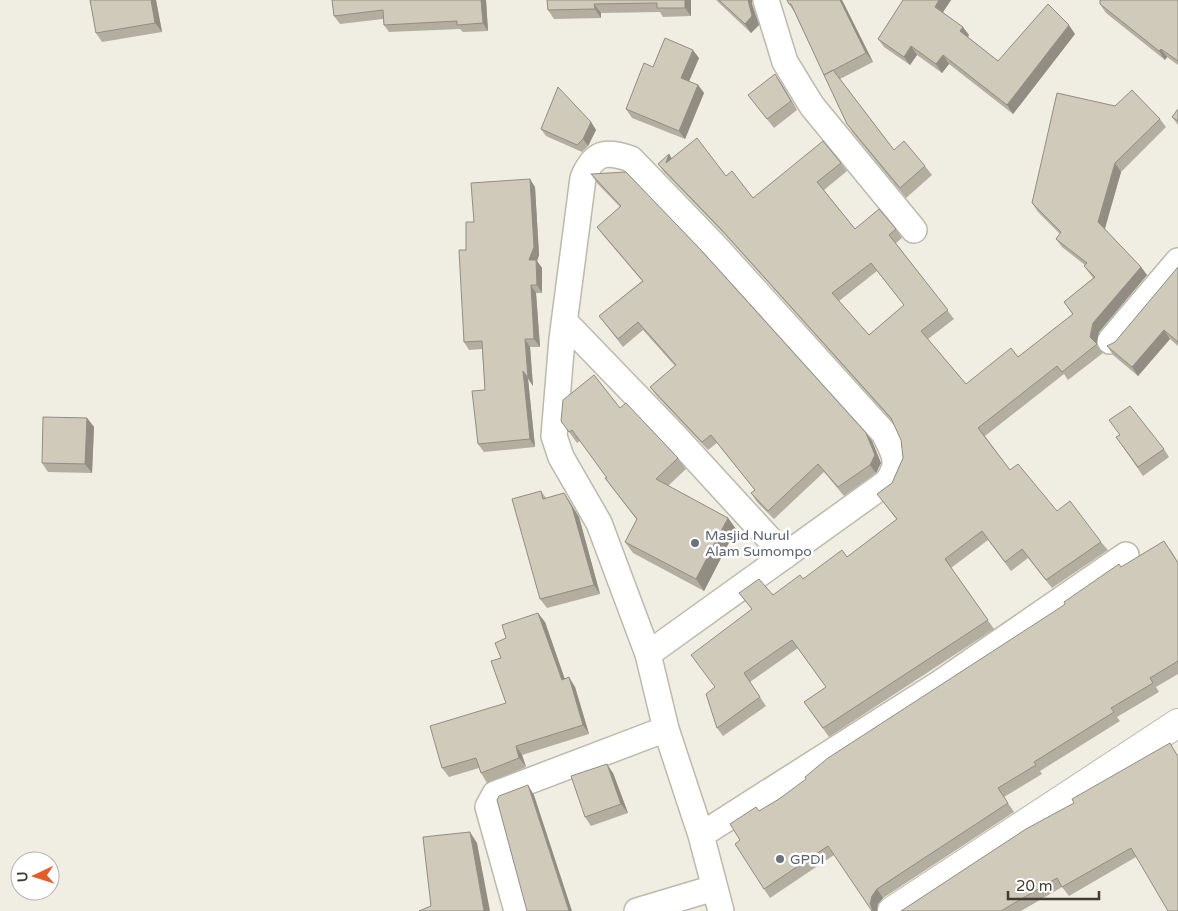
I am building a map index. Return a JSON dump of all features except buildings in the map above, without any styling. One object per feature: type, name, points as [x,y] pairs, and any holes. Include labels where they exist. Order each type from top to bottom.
[{"type":"street","points":[[766,0],[785,62],[812,106],[914,230]]},
{"type":"street","points":[[636,911],[717,899],[701,835],[666,729],[648,654],[599,523],[562,457],[554,436],[565,322],[583,178],[593,159],[605,154],[617,154],[631,159],[715,246],[884,433],[895,455],[896,466],[886,483],[648,654]]},
{"type":"street","points":[[1110,341],[1178,261]]},
{"type":"street","points":[[565,322],[674,435],[785,556]]},
{"type":"street","points":[[701,835],[940,683],[1126,556]]},
{"type":"street","points":[[517,911],[488,807],[495,794],[666,729]]},
{"type":"street","points":[[892,911],[1175,731]]},
{"type":"place","name":"Masjid Nurul Alam Sumompo","points":[[695,543]]},
{"type":"place","name":"GPDI","points":[[780,859]]}]
